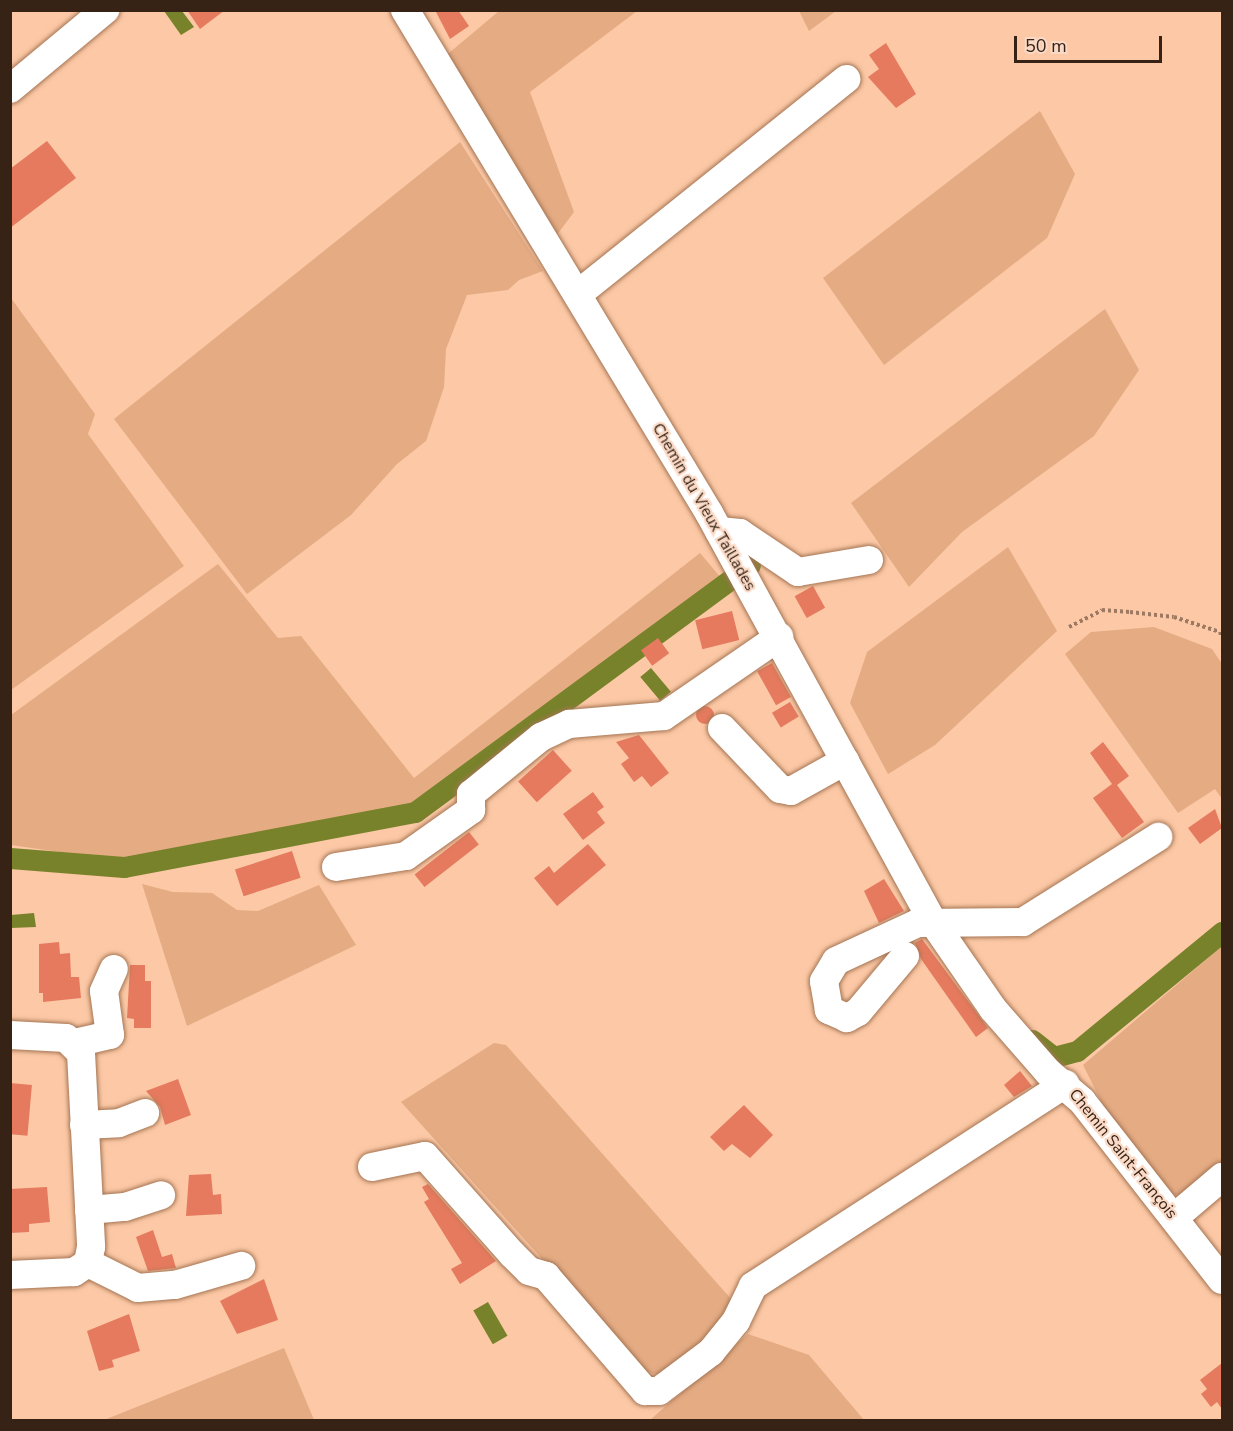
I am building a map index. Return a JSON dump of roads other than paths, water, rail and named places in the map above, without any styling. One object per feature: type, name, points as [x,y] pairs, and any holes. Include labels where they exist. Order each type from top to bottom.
[{"type":"street","points":[[10,89],[105,10]]},
{"type":"street","name":"Chemin du Vieux Taillades","points":[[405,10],[719,531],[933,922],[993,1009]]},
{"type":"street","points":[[578,294],[846,79]]},
{"type":"street","points":[[719,531],[740,532],[798,572],[869,560]]},
{"type":"street","points":[[336,867],[406,856],[471,810],[471,794],[541,737],[569,723],[664,716],[778,637]]},
{"type":"street","points":[[722,728],[780,789],[791,791],[845,762]]},
{"type":"street","points":[[905,956],[858,1012],[847,1018],[828,1010],[824,981],[836,961],[918,923],[1023,922],[1158,837]]},
{"type":"street","points":[[75,1043],[110,1035],[104,990],[114,969]]},
{"type":"street","name":"Chemin Saint-François","points":[[993,1009],[1048,1072],[1065,1084],[1181,1212],[1222,1280]]},
{"type":"street","points":[[10,1035],[66,1038],[75,1043],[81,1053],[89,1210],[88,1263]]},
{"type":"street","points":[[372,1167],[425,1156],[529,1271],[546,1276],[645,1391],[659,1391],[711,1352],[736,1321],[753,1286],[1065,1084]]},
{"type":"street","points":[[84,1125],[119,1124],[146,1113]]},
{"type":"street","points":[[1181,1212],[1222,1177]]},
{"type":"street","points":[[1181,1212],[1204,1203],[1222,1189]]},
{"type":"street","points":[[89,1210],[125,1207],[161,1195]]},
{"type":"street","points":[[88,1263],[138,1288],[175,1285],[241,1266]]},
{"type":"street","points":[[10,1275],[74,1272],[88,1263]]},
{"type":"waterway","points":[[10,858],[124,867],[415,812],[750,565]]},
{"type":"waterway","points":[[1032,1040],[1054,1057],[1077,1051],[1222,932]]}]
